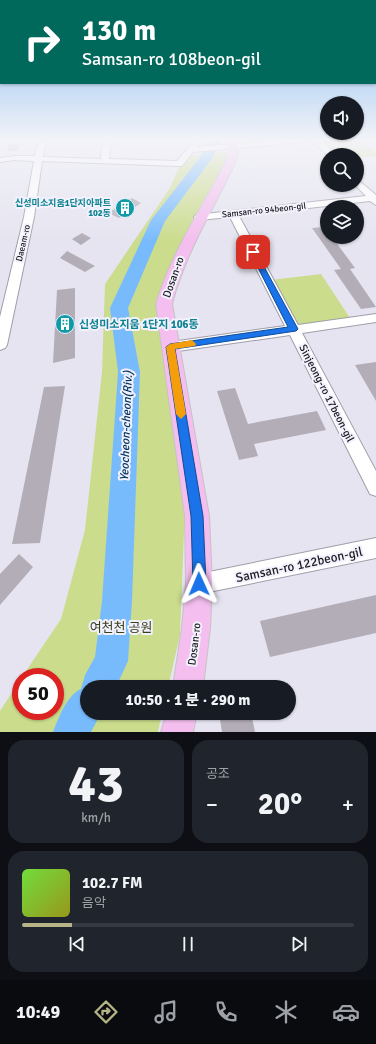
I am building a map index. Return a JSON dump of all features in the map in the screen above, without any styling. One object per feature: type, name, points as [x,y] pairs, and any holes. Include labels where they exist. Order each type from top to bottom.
[{"type":"main road","name":"Dosan-ro","points":[[189,680],[196,628],[199,584],[197,516],[164,304],[167,288],[177,263],[224,174]]},
{"type":"main road","points":[[176,732],[180,720]]},
{"type":"street","name":"Daeam-ro","points":[[0,345],[29,218],[36,174]]},
{"type":"street","points":[[364,189],[375,200]]},
{"type":"street","name":"Samsan-ro 94beon-gil","points":[[200,217],[375,200]]},
{"type":"street","name":"Sinjeong-ro 17beon-gil","points":[[233,213],[376,488]]},
{"type":"street","points":[[170,347],[376,318]]},
{"type":"street","name":"Samsan-ro 122beon-gil","points":[[199,584],[376,548]]},
{"type":"green space","name":"여천천 공원","points":[[176,174],[218,174],[198,210],[168,274],[160,303],[159,327],[179,452],[185,505],[180,635],[170,680],[80,680],[80,720],[161,720],[158,732],[0,732],[0,711],[12,693],[12,720],[64,720],[64,668],[28,668],[61,619],[85,530],[102,372],[105,284],[170,188]]},
{"type":"green space","points":[[321,274],[350,318],[295,326],[271,280]]},
{"type":"building","name":"신성미소지움1단지아파트 102동","points":[[132,198],[141,203],[119,218],[108,213]]},
{"type":"building","points":[[320,227],[320,239],[312,228]]},
{"type":"building","points":[[82,233],[91,238],[81,245],[72,239]]},
{"type":"building","points":[[323,244],[337,244],[355,268],[350,269],[376,307],[361,309],[334,270],[341,269]]},
{"type":"building","points":[[67,251],[95,266],[85,272],[60,258]]},
{"type":"building","name":"신성미소지움 1단지 106동","points":[[75,288],[75,358],[53,363],[57,290]]},
{"type":"building","points":[[376,362],[376,401],[355,365]]},
{"type":"building","points":[[65,386],[40,543],[12,544],[44,387]]},
{"type":"building","points":[[235,388],[248,424],[317,411],[326,430],[254,444],[258,456],[239,460],[217,391]]},
{"type":"building","points":[[19,554],[33,567],[0,605],[0,574]]},
{"type":"building","points":[[376,595],[376,633],[270,657],[260,621]]},
{"type":"building","points":[[220,720],[252,720],[255,732],[222,732]]},
{"type":"waterway","name":"Yeocheon-cheon(Riv.)","points":[[101,680],[111,661],[117,601],[129,372],[119,308],[158,220],[194,174]]},
{"type":"waterway","name":"Yeocheon-cheon(Riv.)","points":[[71,732],[80,716]]},
{"type":"slow traffic","points":[[181,414],[170,347],[192,344]]},
{"type":"place","name":"신성미소지움1단지아파트 102동","points":[[125,208]]},
{"type":"place","name":"신성미소지움 1단지 106동","points":[[65,324]]},
{"type":"route","points":[[199,584],[197,516],[170,347],[293,329],[253,252]]}]
